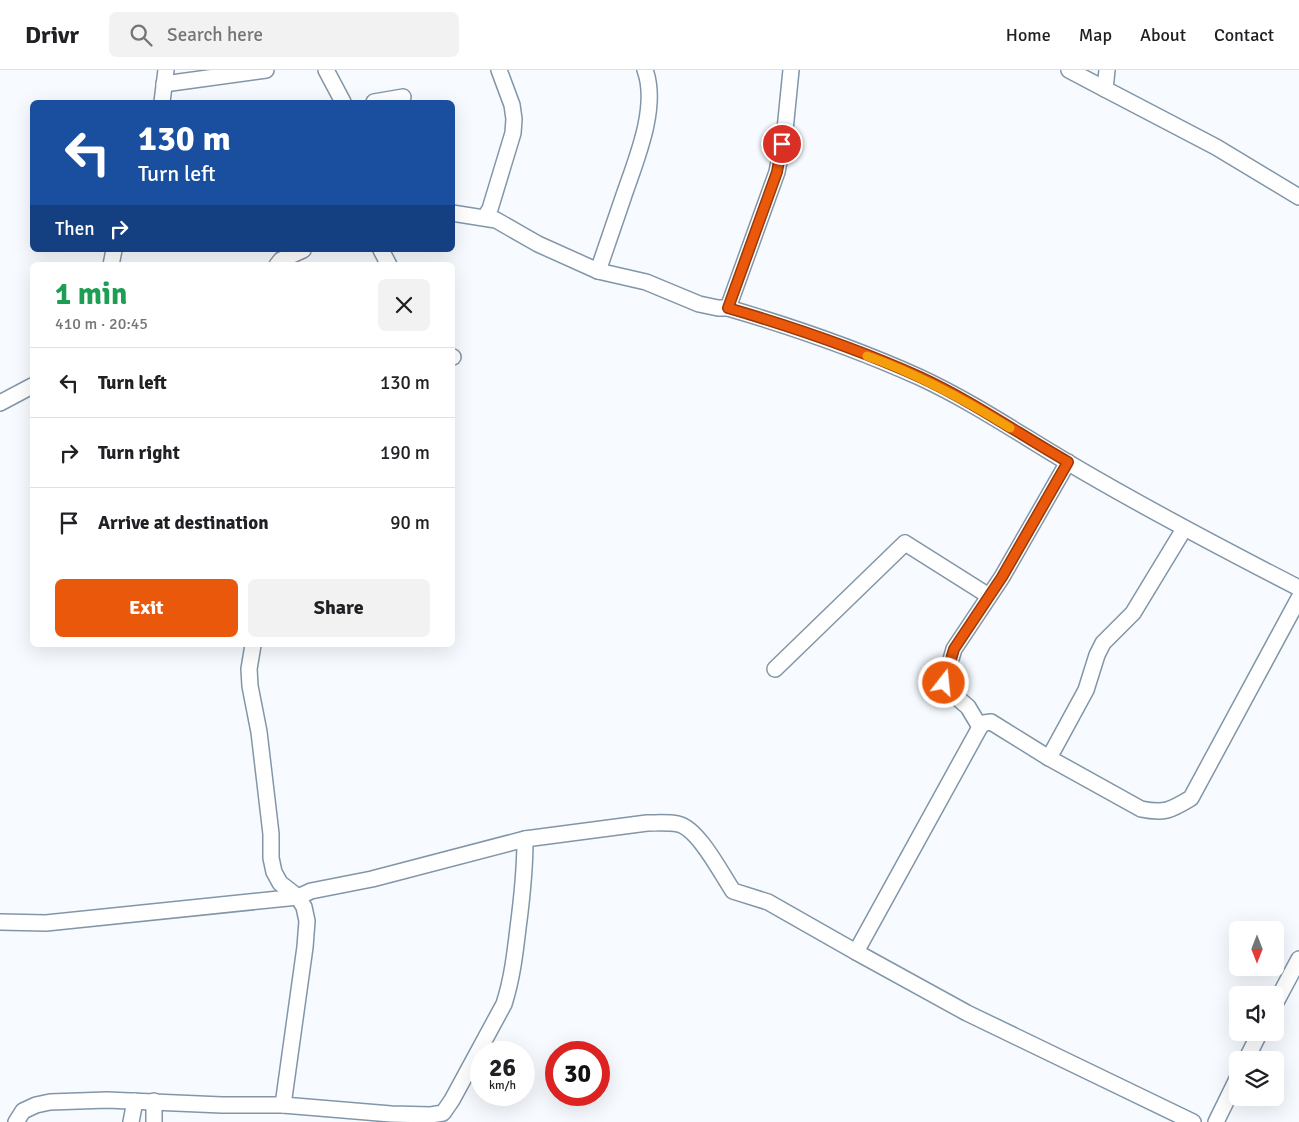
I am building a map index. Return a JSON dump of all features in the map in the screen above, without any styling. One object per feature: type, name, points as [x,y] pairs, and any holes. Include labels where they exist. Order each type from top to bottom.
[{"type":"street","points":[[162,100],[165,77],[266,70]]},
{"type":"street","points":[[326,70],[342,100]]},
{"type":"street","points":[[484,217],[490,209],[513,134],[514,119],[512,105],[499,70]]},
{"type":"street","points":[[598,272],[644,132],[649,93],[645,70]]},
{"type":"street","points":[[728,308],[777,172],[785,130],[791,70]]},
{"type":"street","points":[[1069,70],[1216,147],[1299,197]]},
{"type":"street","points":[[1105,89],[1107,70]]},
{"type":"street","points":[[386,100],[403,97]]},
{"type":"street","points":[[455,213],[496,220],[538,244],[598,272],[646,282],[699,304],[728,308],[788,326],[920,378],[975,406],[1184,529],[1299,588]]},
{"type":"street","points":[[279,262],[299,252]]},
{"type":"street","points":[[0,402],[30,387]]},
{"type":"street","points":[[980,727],[968,707],[946,688],[944,683],[954,649],[989,596],[1068,462]]},
{"type":"street","points":[[1049,758],[1086,690],[1096,655],[1103,643],[1133,614],[1184,529]]},
{"type":"street","points":[[775,669],[905,543],[989,596]]},
{"type":"street","points":[[856,952],[980,727],[984,723],[991,722],[1049,758],[1141,809],[1157,812],[1173,809],[1191,798],[1299,598]]},
{"type":"street","points":[[253,647],[249,669],[250,686],[259,732],[271,834],[271,858],[274,872],[280,883],[298,897],[304,907],[306,921],[305,947],[283,1105]]},
{"type":"street","points":[[0,922],[46,922],[298,897],[524,839],[647,823],[678,824],[688,827],[697,836],[733,891],[768,902],[967,1013],[1193,1122]]},
{"type":"street","points":[[16,1122],[23,1111],[36,1105],[50,1102],[154,1101],[222,1105],[283,1105],[391,1114],[431,1115],[443,1113],[452,1100],[508,994],[514,966],[523,887],[524,839]]},
{"type":"street","points":[[1284,987],[1299,959]]},
{"type":"street","points":[[1216,1122],[1229,1096]]},
{"type":"street","points":[[131,1122],[135,1101]]},
{"type":"street","points":[[154,1101],[154,1122]]},
{"type":"slow traffic","points":[[867,356],[920,378],[975,406],[1010,428]]},
{"type":"route","points":[[782,144],[777,172],[728,308],[788,326],[920,378],[975,406],[1068,462],[1002,577],[954,649],[944,683]]}]
